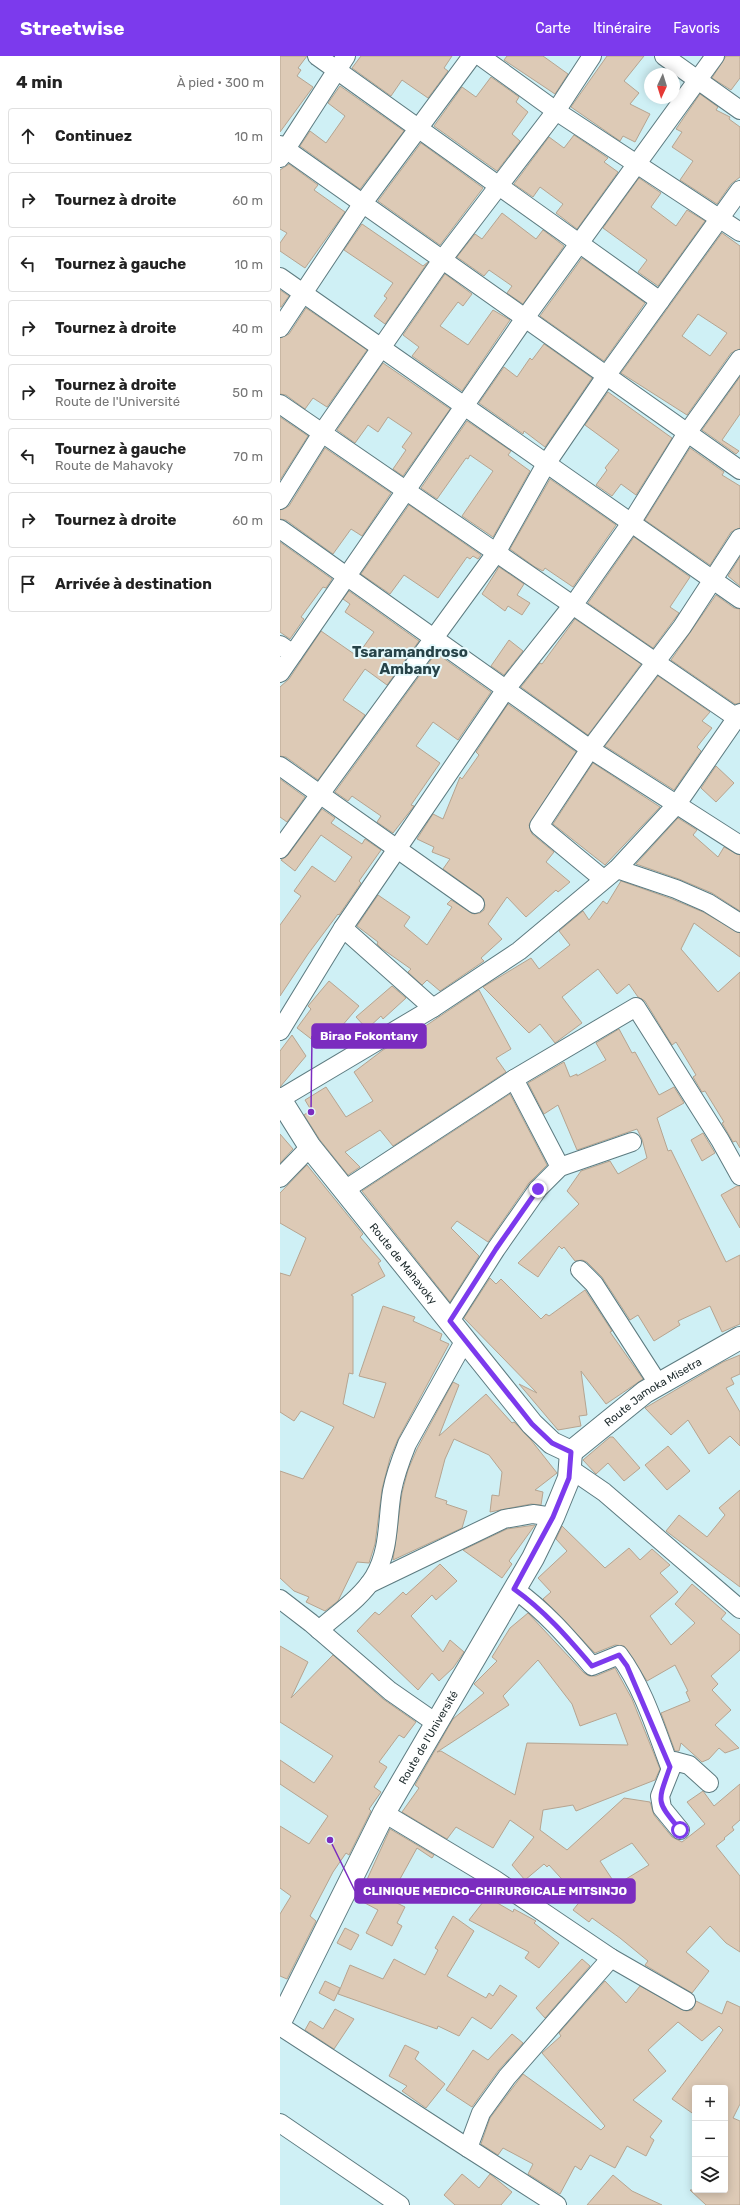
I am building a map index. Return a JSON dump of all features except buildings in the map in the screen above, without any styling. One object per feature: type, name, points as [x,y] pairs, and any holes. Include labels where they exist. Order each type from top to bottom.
[{"type":"street","points":[[316,56],[341,63],[418,128],[660,301]]},
{"type":"street","points":[[280,328],[304,294],[362,203],[472,56]]},
{"type":"street","points":[[480,56],[556,111],[740,232]]},
{"type":"street","points":[[280,500],[322,433],[442,260],[556,111],[592,56]]},
{"type":"street","points":[[664,56],[698,78],[740,110]]},
{"type":"street","points":[[280,674],[287,649],[347,576],[525,318],[715,56]]},
{"type":"street","points":[[341,63],[282,151],[362,203],[740,470]]},
{"type":"street","points":[[280,849],[435,639],[496,553],[546,464],[606,376],[740,190]]},
{"type":"street","points":[[280,277],[740,599]]},
{"type":"street","points":[[280,1031],[343,928],[506,689],[576,601],[631,523],[688,433],[740,359]]},
{"type":"street","points":[[280,404],[496,553],[576,601],[657,663],[738,715],[677,804],[610,874],[519,951],[433,1008],[280,1099]]},
{"type":"street","points":[[280,528],[590,749],[740,845]]},
{"type":"street","points":[[740,538],[657,663],[590,749],[539,826],[610,874],[676,889],[708,903],[740,922]]},
{"type":"street","points":[[280,766],[475,904]]},
{"type":"street","points":[[343,928],[433,1008]]},
{"type":"street","points":[[346,1189],[514,1079],[636,1007],[720,1140],[740,1176]]},
{"type":"street","points":[[514,1079],[560,1167]]},
{"type":"street","name":"Route de Mahavoky","points":[[280,1099],[310,1147],[346,1189],[532,1424],[570,1460]]},
{"type":"street","points":[[450,1321],[496,1249],[538,1189],[560,1167],[632,1142]]},
{"type":"street","points":[[280,1178],[310,1147]]},
{"type":"street","points":[[580,1270],[594,1284],[659,1385]]},
{"type":"street","name":"Route Jamoka Misetra","points":[[570,1460],[645,1392],[740,1338]]},
{"type":"street","points":[[369,1584],[385,1551],[392,1491],[407,1444],[465,1340]]},
{"type":"street","points":[[570,1460],[604,1492],[740,1609]]},
{"type":"street","name":"Route de l'Université","points":[[280,2022],[384,1813],[514,1589],[553,1517],[569,1478],[570,1460]]},
{"type":"street","points":[[319,1630],[369,1584],[504,1519],[532,1514],[553,1517]]},
{"type":"street","points":[[514,1589],[536,1604],[556,1624],[592,1666],[619,1655],[627,1666],[648,1712],[670,1767]]},
{"type":"street","points":[[280,1599],[319,1630],[390,1691],[436,1723]]},
{"type":"street","points":[[680,1830],[662,1808],[660,1796],[670,1767],[674,1761],[689,1765],[709,1784]]},
{"type":"street","points":[[384,1813],[494,1879],[611,1958],[686,2002]]},
{"type":"street","points":[[468,2148],[481,2113],[507,2077],[611,1958]]},
{"type":"street","points":[[280,2026],[557,2205]]},
{"type":"street","points":[[280,2124],[400,2205]]},
{"type":"place","name":"Birao Fokontany","points":[[311,1112]]},
{"type":"place","name":"CLINIQUE MEDICO-CHIRURGICALE MITSINJO","points":[[330,1840]]},
{"type":"district","name":"Tsaramandroso Ambany","points":[[410,660]]},
{"type":"route","points":[[538,1189],[496,1249],[450,1321],[532,1424],[552,1443],[571,1452],[569,1478],[553,1517],[533,1558],[514,1589],[536,1604],[556,1624],[592,1666],[619,1655],[627,1666],[648,1712],[670,1767],[660,1796],[662,1808],[680,1830]]}]
